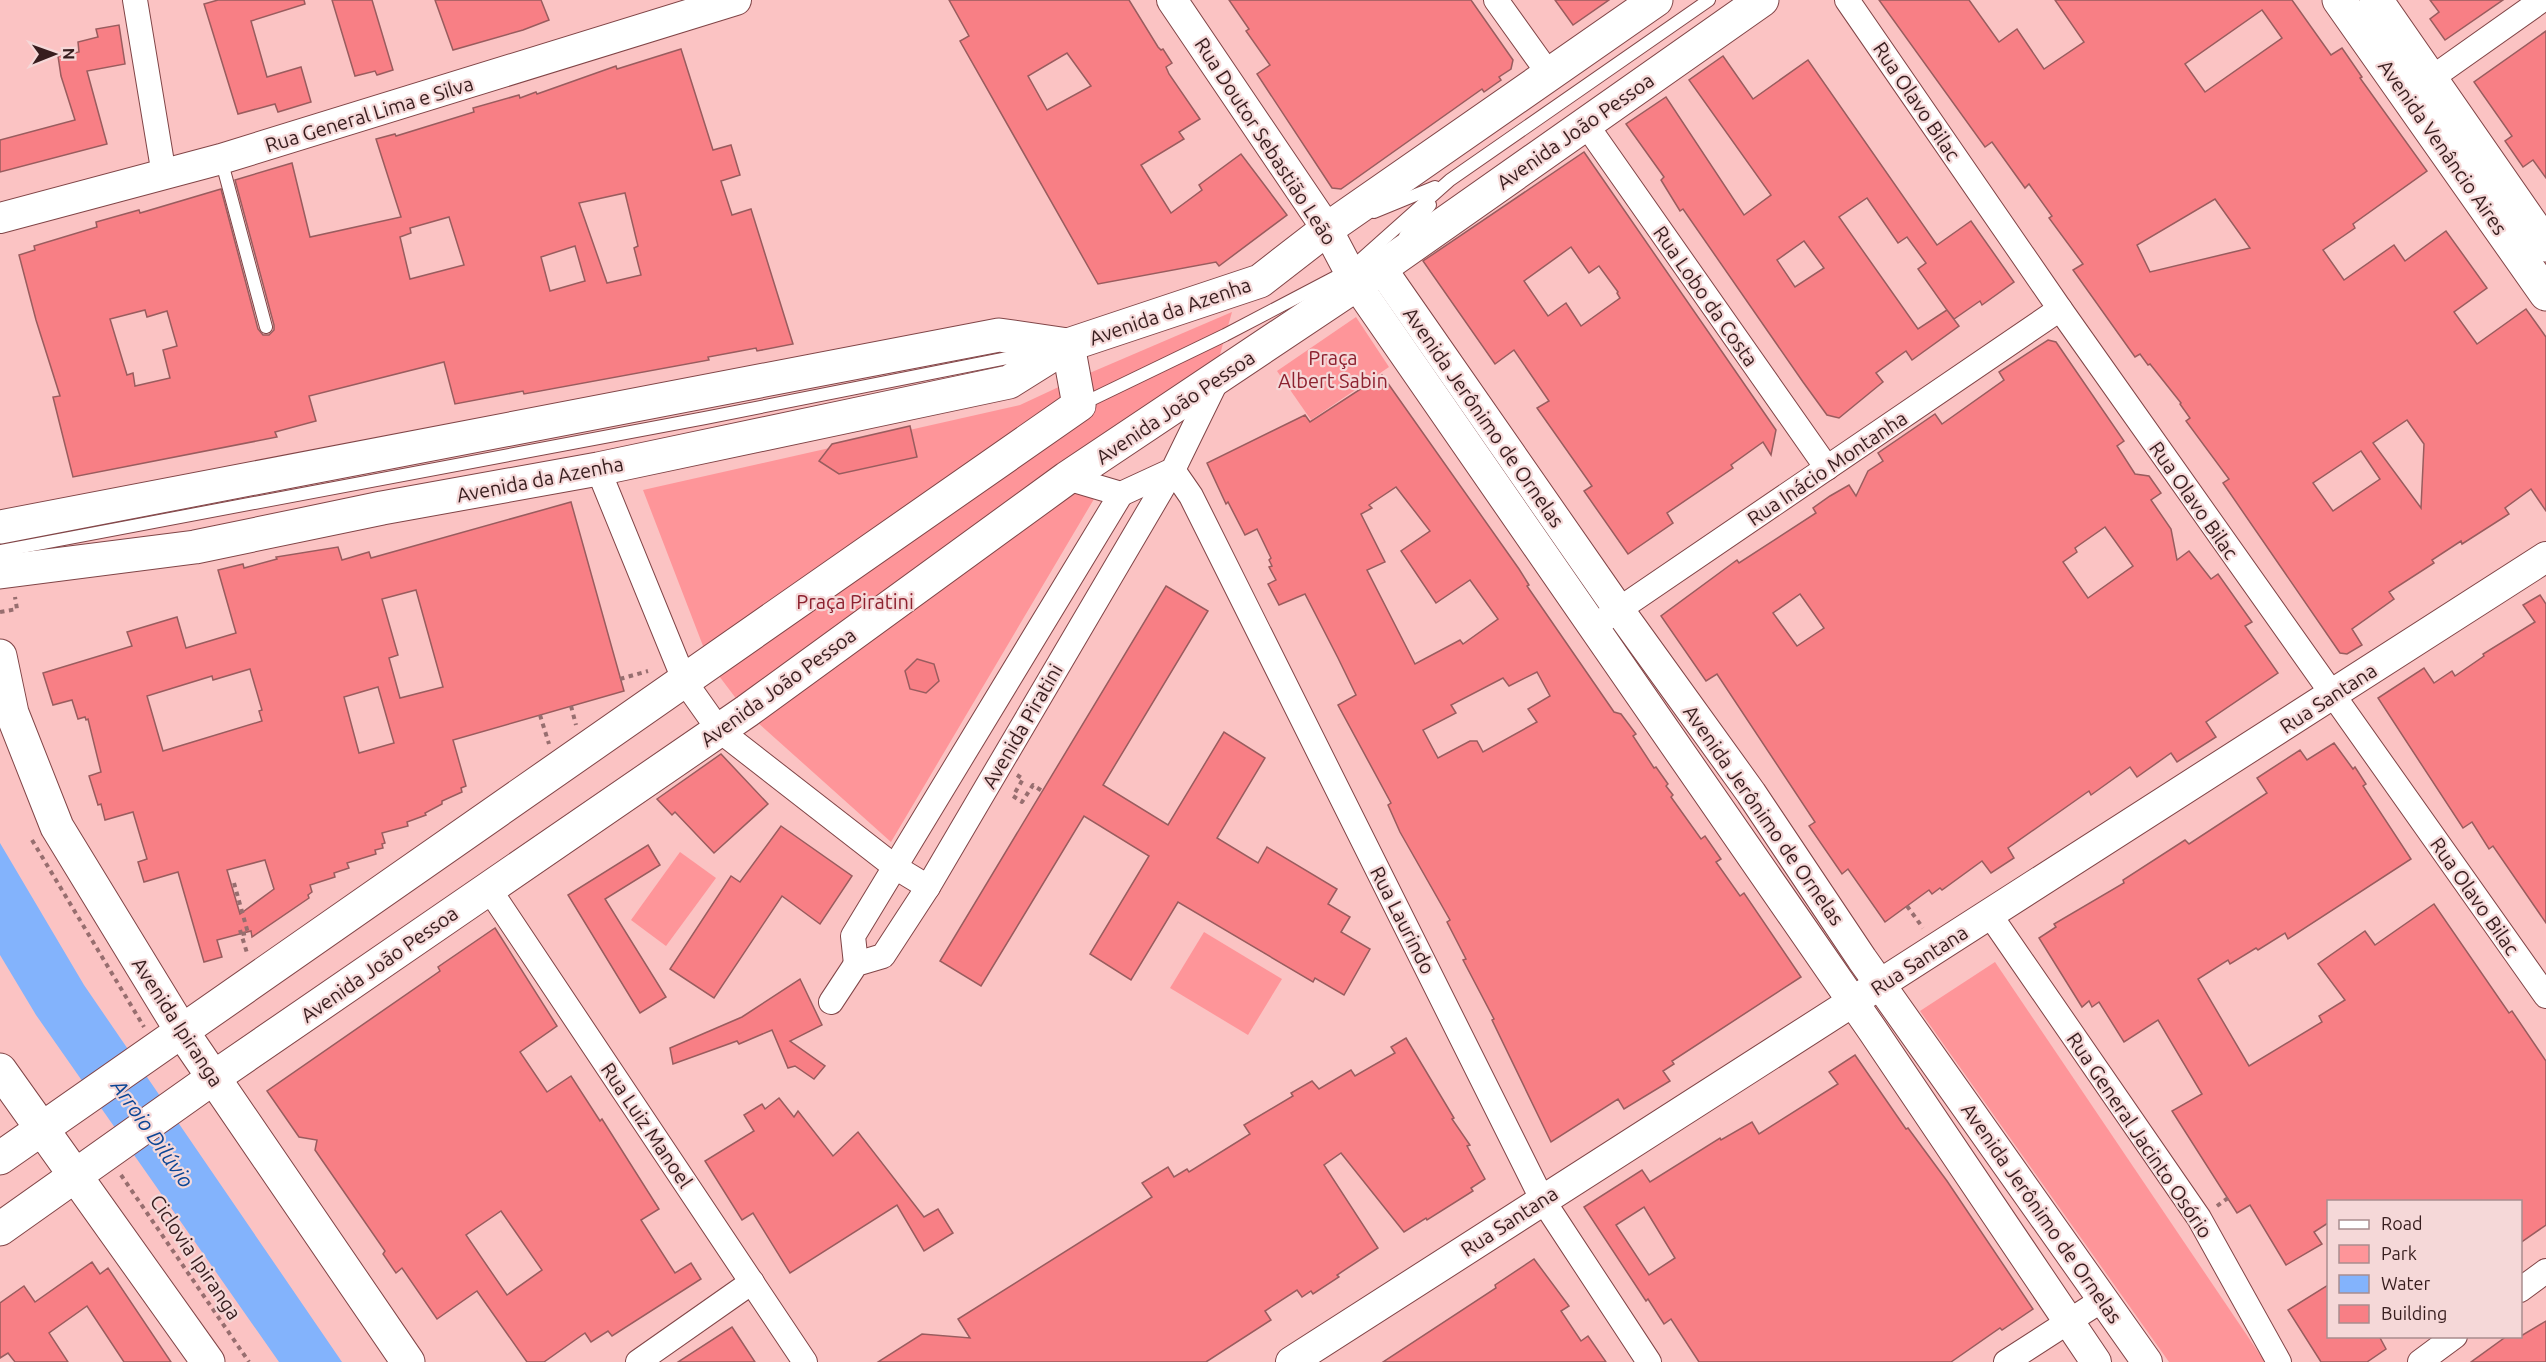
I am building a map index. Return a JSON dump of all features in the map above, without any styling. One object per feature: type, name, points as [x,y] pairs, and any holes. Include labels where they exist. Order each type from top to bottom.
[{"type":"main road","points":[[1327,229],[1656,0]]},
{"type":"main road","name":"Avenida João Pessoa","points":[[0,1229],[76,1177],[112,1162],[182,1101],[213,1078],[719,730],[1068,478],[1218,378],[1362,274],[1762,0]]},
{"type":"main road","name":"Avenida Venâncio Aires","points":[[2339,0],[2419,88],[2546,245]]},
{"type":"main road","name":"Avenida Venâncio Aires","points":[[2376,0],[2419,88],[2546,294]]},
{"type":"main road","name":"Avenida da Azenha","points":[[0,572],[195,547],[382,508],[598,469],[1009,382],[1068,345],[1260,281],[1327,229]]},
{"type":"main road","name":"Avenida da Azenha","points":[[0,527],[999,335],[1068,345]]},
{"type":"main road","points":[[0,1158],[48,1138],[74,1106],[149,1053],[187,1039],[691,691],[1079,405],[1068,345]]},
{"type":"main road","name":"Avenida Ipiranga","points":[[0,656],[12,713],[57,827],[187,1039],[408,1362]]},
{"type":"main road","points":[[0,1070],[208,1362]]},
{"type":"street","points":[[135,0],[164,175]]},
{"type":"street","name":"Rua General Lima e Silva","points":[[0,218],[222,159],[736,0]]},
{"type":"street","name":"Rua Doutor Sebastião Leão","points":[[1172,0],[1327,229],[1362,274]]},
{"type":"street","points":[[1496,0],[1549,74]]},
{"type":"street","name":"Rua Olavo Bilac","points":[[1847,0],[2060,309],[2546,996]]},
{"type":"street","points":[[2419,88],[2542,0]]},
{"type":"street","name":"Rua Lobo da Costa","points":[[1585,123],[1827,468]]},
{"type":"street","name":"Avenida Jerônimo de Ornelas","points":[[1362,274],[1495,432],[1619,610],[1752,792],[1881,985],[2146,1362]]},
{"type":"street","name":"Avenida Jerônimo de Ornelas","points":[[1362,274],[1471,450],[1971,1175],[2096,1362]]},
{"type":"street","name":"Rua Inácio Montanha","points":[[1594,628],[2060,309]]},
{"type":"street","name":"Avenida Piratini","points":[[1121,494],[853,936],[856,964],[883,956],[928,887],[1173,470],[1218,378]]},
{"type":"street","points":[[1471,450],[1495,432]]},
{"type":"street","points":[[598,469],[691,691],[719,730],[895,867],[928,887]]},
{"type":"street","points":[[1068,478],[1121,494],[1173,470]]},
{"type":"street","name":"Rua Laurindo","points":[[1173,470],[1191,496],[1542,1199],[1649,1362]]},
{"type":"street","name":"Rua Santana","points":[[1291,1362],[2546,557]]},
{"type":"street","points":[[1721,812],[1752,792]]},
{"type":"street","name":"Rua Luiz Manoel","points":[[489,889],[805,1362]]},
{"type":"street","name":"Rua General Jacinto Osório","points":[[1990,915],[2199,1218],[2279,1362]]},
{"type":"street","points":[[831,1002],[856,964]]},
{"type":"street","points":[[1971,1175],[2001,1156]]},
{"type":"street","points":[[2522,1289],[2546,1271]]},
{"type":"street","points":[[638,1362],[752,1282]]},
{"type":"street","points":[[2006,1362],[2102,1300]]},
{"type":"street","points":[[2420,1362],[2452,1338]]},
{"type":"lane","points":[[1327,229],[1413,198],[1450,180],[1709,0]]},
{"type":"lane","points":[[222,159],[266,327]]},
{"type":"lane","points":[[998,477],[1079,405],[1225,335],[1362,274],[1450,180]]},
{"type":"lane","points":[[1362,274],[1450,180]]},
{"type":"lane","points":[[0,551],[705,418],[1068,345]]},
{"type":"path","points":[[995,772],[1013,774],[1042,791]]},
{"type":"path","points":[[1023,779],[1013,796],[1022,802],[1033,785]]},
{"type":"path","points":[[234,883],[248,933],[241,932],[247,954]]},
{"type":"path","name":"Ciclovia Ipiranga","points":[[112,1162],[249,1362]]},
{"type":"green space","name":"Praça Piratini","points":[[1232,312],[1219,358],[1066,479],[1094,499],[891,842],[747,713],[710,664],[643,490],[1020,405]]},
{"type":"green space","name":"Praça Albert Sabin","points":[[1356,317],[1389,367],[1311,420],[1277,371]]},
{"type":"green space","points":[[680,852],[716,878],[666,946],[631,920]]},
{"type":"green space","points":[[1204,932],[1282,979],[1248,1035],[1170,988]]},
{"type":"green space","points":[[1995,962],[2265,1362],[2169,1362],[1920,1011]]},
{"type":"water","name":"Arroio Dilúvio","points":[[0,843],[84,985],[342,1362],[279,1362],[36,1015],[0,955]]},
{"type":"building","points":[[218,0],[304,0],[305,4],[251,21],[267,77],[301,67],[311,102],[278,112],[275,104],[238,114],[204,4]]},
{"type":"building","points":[[332,0],[372,0],[393,70],[377,75],[375,71],[355,76]]},
{"type":"building","points":[[435,0],[541,0],[549,20],[453,50]]},
{"type":"building","points":[[949,0],[1129,0],[1158,47],[1163,49],[1172,63],[1166,67],[1169,74],[1200,119],[1179,132],[1184,139],[1141,165],[1171,213],[1202,190],[1199,185],[1241,154],[1287,215],[1219,266],[1216,262],[1098,284],[960,41],[969,36]],"holes":[[[1067,53],[1091,86],[1047,110],[1028,76]]]},
{"type":"building","points":[[1229,0],[1471,0],[1513,60],[1511,69],[1499,77],[1501,80],[1484,92],[1482,89],[1341,189],[1332,188],[1257,74],[1270,65],[1246,31],[1249,29]]},
{"type":"building","points":[[1555,0],[1609,0],[1573,25]]},
{"type":"building","points":[[1879,0],[1969,0],[1999,42],[2017,29],[2044,69],[2084,42],[2055,0],[2292,0],[2331,55],[2342,48],[2362,77],[2360,78],[2427,171],[2353,224],[2355,228],[2323,250],[2344,280],[2394,245],[2405,261],[2446,231],[2487,288],[2454,312],[2477,344],[2526,309],[2546,337],[2546,511],[2531,489],[2505,508],[2509,514],[2462,544],[2461,541],[2432,560],[2434,563],[2389,592],[2394,599],[2352,629],[2362,645],[2347,654],[2340,653],[2223,483],[2229,479],[2186,421],[2190,418],[2181,403],[2140,354],[2135,357],[2073,270],[2083,264],[2049,218],[2052,216],[2029,184],[2025,188],[1992,142],[1985,147]],"holes":[[[2262,10],[2282,38],[2205,92],[2185,64]],[[2215,199],[2250,248],[2150,272],[2137,245]],[[2407,420],[2424,444],[2421,508],[2373,443]],[[2361,451],[2380,479],[2333,511],[2313,483]]]},
{"type":"building","points":[[2430,0],[2503,0],[2445,40],[2430,19],[2439,12]]},
{"type":"building","points":[[119,25],[125,64],[87,71],[107,144],[0,172],[0,140],[75,120],[61,76],[58,56],[79,52],[78,42],[98,37],[96,29]]},
{"type":"building","points":[[2546,31],[2546,178],[2533,160],[2523,167],[2505,141],[2512,136],[2474,82]]},
{"type":"building","points":[[681,49],[713,150],[731,145],[740,175],[721,181],[732,215],[751,209],[793,344],[757,351],[756,348],[708,357],[709,360],[524,394],[523,391],[455,404],[444,362],[309,396],[316,421],[275,432],[277,437],[73,477],[53,397],[60,396],[36,320],[19,255],[35,250],[34,246],[97,227],[96,222],[139,210],[140,213],[221,189],[258,329],[263,335],[269,335],[274,330],[274,325],[235,180],[292,163],[310,237],[401,217],[376,139],[395,134],[396,136],[474,112],[473,108],[519,95],[520,98],[536,92],[537,94],[616,66],[617,69]],"holes":[[[625,193],[638,246],[634,248],[641,275],[607,283],[579,203]],[[449,217],[464,265],[410,279],[400,237],[411,233],[410,228]],[[575,246],[585,281],[550,291],[541,257]],[[145,310],[147,317],[167,311],[177,346],[163,350],[170,378],[135,386],[133,373],[127,375],[110,319]]]},
{"type":"building","points":[[1723,56],[1753,99],[1808,60],[1937,245],[1971,221],[2014,282],[1982,305],[1980,301],[1954,319],[1947,310],[1959,326],[1912,360],[1906,351],[1876,373],[1883,382],[1839,418],[1827,415],[1683,209],[1680,211],[1661,180],[1664,177],[1626,124],[1666,97],[1744,215],[1771,195],[1689,80]],"holes":[[[1867,198],[1898,243],[1907,237],[1926,263],[1918,269],[1947,310],[1918,329],[1839,217]],[[1804,241],[1824,268],[1795,287],[1777,260]]]},
{"type":"building","points":[[1584,152],[1776,430],[1771,455],[1763,442],[1731,465],[1733,468],[1667,513],[1673,523],[1628,554],[1584,491],[1592,486],[1537,408],[1549,401],[1514,350],[1495,364],[1423,261]],"holes":[[[1571,247],[1589,273],[1599,266],[1620,298],[1581,326],[1566,303],[1548,316],[1524,281]]]},
{"type":"building","points":[[2048,340],[2056,342],[2124,441],[2117,446],[2135,474],[2149,476],[2161,493],[2151,500],[2171,529],[2177,560],[2189,551],[2211,579],[2218,574],[2252,622],[2245,626],[2278,673],[2206,722],[2216,737],[2177,762],[2171,753],[2137,777],[2130,767],[2091,795],[2089,791],[2008,848],[2014,858],[1991,873],[1982,861],[1942,890],[1940,888],[1932,894],[1929,890],[1885,922],[1848,869],[1842,874],[1809,826],[1815,822],[1717,674],[1706,681],[1661,616],[1737,560],[1739,563],[1816,513],[1813,508],[1830,496],[1849,485],[1856,496],[1868,471],[1883,461],[1878,453],[1935,414],[1942,424],[2004,380],[1999,372]],"holes":[[[2105,527],[2133,566],[2088,598],[2063,562],[2077,552],[2075,548]],[[1800,594],[1824,628],[1797,646],[1773,613]]]},
{"type":"building","points":[[1382,375],[1519,569],[1529,585],[1527,586],[1614,712],[1621,714],[1636,734],[1633,736],[1654,768],[1656,767],[1668,784],[1666,786],[1673,795],[1671,797],[1701,839],[1705,836],[1721,859],[1716,862],[1740,896],[1744,893],[1801,977],[1672,1061],[1674,1064],[1663,1071],[1670,1081],[1624,1109],[1618,1099],[1551,1142],[1492,1020],[1494,1019],[1463,960],[1466,959],[1447,922],[1450,920],[1400,832],[1388,805],[1391,803],[1338,705],[1356,695],[1338,658],[1305,594],[1279,605],[1268,584],[1276,580],[1269,567],[1272,566],[1269,560],[1271,558],[1257,529],[1245,535],[1228,502],[1226,504],[1207,463],[1305,415],[1310,422]],"holes":[[[1396,487],[1430,531],[1401,551],[1436,603],[1470,580],[1498,619],[1463,644],[1460,640],[1415,664],[1367,570],[1385,562],[1361,514],[1372,508],[1369,505]],[[1537,672],[1550,696],[1528,709],[1537,722],[1483,752],[1477,741],[1470,741],[1438,758],[1423,730],[1456,713],[1451,705],[1503,678],[1509,686]]]},
{"type":"building","points":[[910,426],[917,457],[839,474],[819,461],[832,444]]},
{"type":"building","points":[[571,502],[624,691],[453,740],[466,786],[461,788],[462,792],[442,801],[442,804],[425,813],[426,815],[407,822],[408,826],[382,833],[385,843],[382,844],[383,848],[375,850],[376,854],[347,863],[349,868],[334,873],[335,877],[310,885],[312,892],[308,895],[309,898],[252,937],[251,931],[217,940],[222,957],[204,962],[178,872],[144,882],[138,862],[147,859],[133,812],[105,820],[89,776],[101,772],[88,719],[86,720],[85,717],[78,719],[72,700],[53,705],[43,673],[132,646],[127,632],[177,617],[186,648],[236,633],[218,570],[243,564],[244,568],[277,559],[276,557],[338,547],[342,560],[369,552],[371,558]],"holes":[[[416,590],[443,687],[400,698],[389,658],[398,655],[382,599]],[[250,669],[262,710],[259,711],[262,721],[163,751],[147,696],[212,676],[213,680]],[[378,687],[394,743],[359,753],[344,697]],[[265,860],[274,889],[240,914],[227,870]]]},
{"type":"building","points":[[1166,586],[1208,611],[1103,785],[1168,825],[1224,732],[1265,758],[1217,838],[1258,863],[1267,847],[1337,889],[1328,904],[1350,917],[1341,932],[1370,949],[1344,995],[1315,978],[1313,982],[1178,902],[1131,980],[1090,954],[1149,856],[1084,816],[981,986],[940,961]]},
{"type":"building","points":[[2540,595],[2546,604],[2546,923],[2493,846],[2489,849],[2472,822],[2463,828],[2378,698],[2424,668],[2434,683],[2452,671],[2455,676],[2484,656],[2483,654],[2535,622],[2523,605]]},
{"type":"building","points":[[917,659],[934,664],[939,681],[926,693],[910,689],[905,671]]},
{"type":"building","points":[[2334,743],[2353,769],[2355,767],[2366,784],[2363,786],[2411,859],[2288,939],[2285,933],[2230,964],[2228,960],[2198,979],[2249,1066],[2322,1022],[2319,1016],[2345,1000],[2318,964],[2365,931],[2375,945],[2434,904],[2509,1013],[2512,1011],[2546,1061],[2546,1225],[2522,1242],[2522,1200],[2327,1200],[2327,1224],[2314,1232],[2322,1244],[2286,1265],[2250,1205],[2237,1213],[2172,1111],[2202,1094],[2158,1020],[2124,1042],[2099,1002],[2092,1007],[2089,1001],[2082,1007],[2039,938],[2056,927],[2054,924],[2124,883],[2123,880],[2185,840],[2189,844],[2267,793],[2257,778],[2300,750],[2307,760]]},
{"type":"building","points":[[721,754],[768,804],[714,853],[675,812],[672,815],[657,799]]},
{"type":"building","points":[[781,826],[852,876],[820,924],[782,896],[714,998],[670,969],[731,876],[740,882]]},
{"type":"building","points":[[648,845],[660,865],[605,899],[666,997],[640,1013],[568,895]]},
{"type":"building","points":[[495,928],[557,1026],[520,1052],[547,1092],[571,1076],[600,1121],[602,1119],[659,1209],[641,1220],[675,1273],[691,1263],[701,1279],[612,1336],[608,1331],[591,1342],[585,1333],[544,1362],[527,1362],[477,1291],[437,1319],[402,1268],[396,1273],[383,1254],[385,1251],[315,1150],[317,1140],[299,1137],[267,1091],[440,971],[438,967]],"holes":[[[501,1211],[542,1270],[507,1295],[466,1235]]]},
{"type":"building","points":[[800,979],[822,1025],[790,1041],[825,1066],[814,1079],[795,1066],[788,1068],[772,1030],[739,1044],[737,1041],[673,1064],[670,1048],[742,1017]]},
{"type":"building","points":[[1406,1038],[1454,1118],[1452,1119],[1470,1145],[1467,1146],[1485,1179],[1471,1188],[1473,1191],[1404,1232],[1341,1153],[1324,1165],[1378,1248],[1313,1294],[1311,1291],[1302,1297],[1297,1290],[1265,1311],[1271,1320],[1206,1362],[878,1362],[922,1334],[970,1338],[958,1319],[1152,1197],[1142,1183],[1168,1167],[1174,1177],[1187,1169],[1189,1172],[1250,1134],[1244,1125],[1293,1096],[1291,1093],[1312,1081],[1319,1089],[1351,1070],[1355,1076],[1395,1053],[1391,1047]]},
{"type":"building","points":[[1855,1055],[1906,1129],[1908,1128],[1947,1181],[2033,1309],[2002,1330],[2000,1328],[1951,1362],[1699,1362],[1671,1319],[1664,1324],[1648,1299],[1646,1301],[1584,1207],[1642,1170],[1650,1182],[1720,1138],[1721,1140],[1752,1122],[1759,1134],[1838,1084],[1829,1072]],"holes":[[[1644,1207],[1675,1258],[1649,1275],[1616,1225]]]},
{"type":"building","points":[[779,1098],[794,1117],[798,1111],[833,1156],[858,1132],[924,1217],[938,1209],[953,1233],[924,1251],[897,1205],[790,1273],[753,1213],[742,1220],[705,1161],[754,1131],[744,1115],[762,1104],[765,1109]]},
{"type":"building","points":[[1534,1259],[1569,1306],[1561,1311],[1581,1341],[1588,1336],[1606,1362],[1383,1362],[1496,1288],[1495,1285]]},
{"type":"building","points":[[92,1262],[100,1274],[108,1268],[171,1362],[124,1362],[87,1306],[49,1333],[68,1362],[15,1362],[8,1353],[0,1358],[0,1303],[24,1286],[35,1302]]},
{"type":"building","points":[[2327,1286],[2327,1338],[2380,1338],[2386,1349],[2367,1362],[2321,1362],[2288,1310]]},
{"type":"building","points":[[2546,1321],[2546,1362],[2471,1362],[2504,1338],[2522,1338],[2522,1335]]},
{"type":"building","points":[[732,1327],[755,1362],[678,1362]]}]
